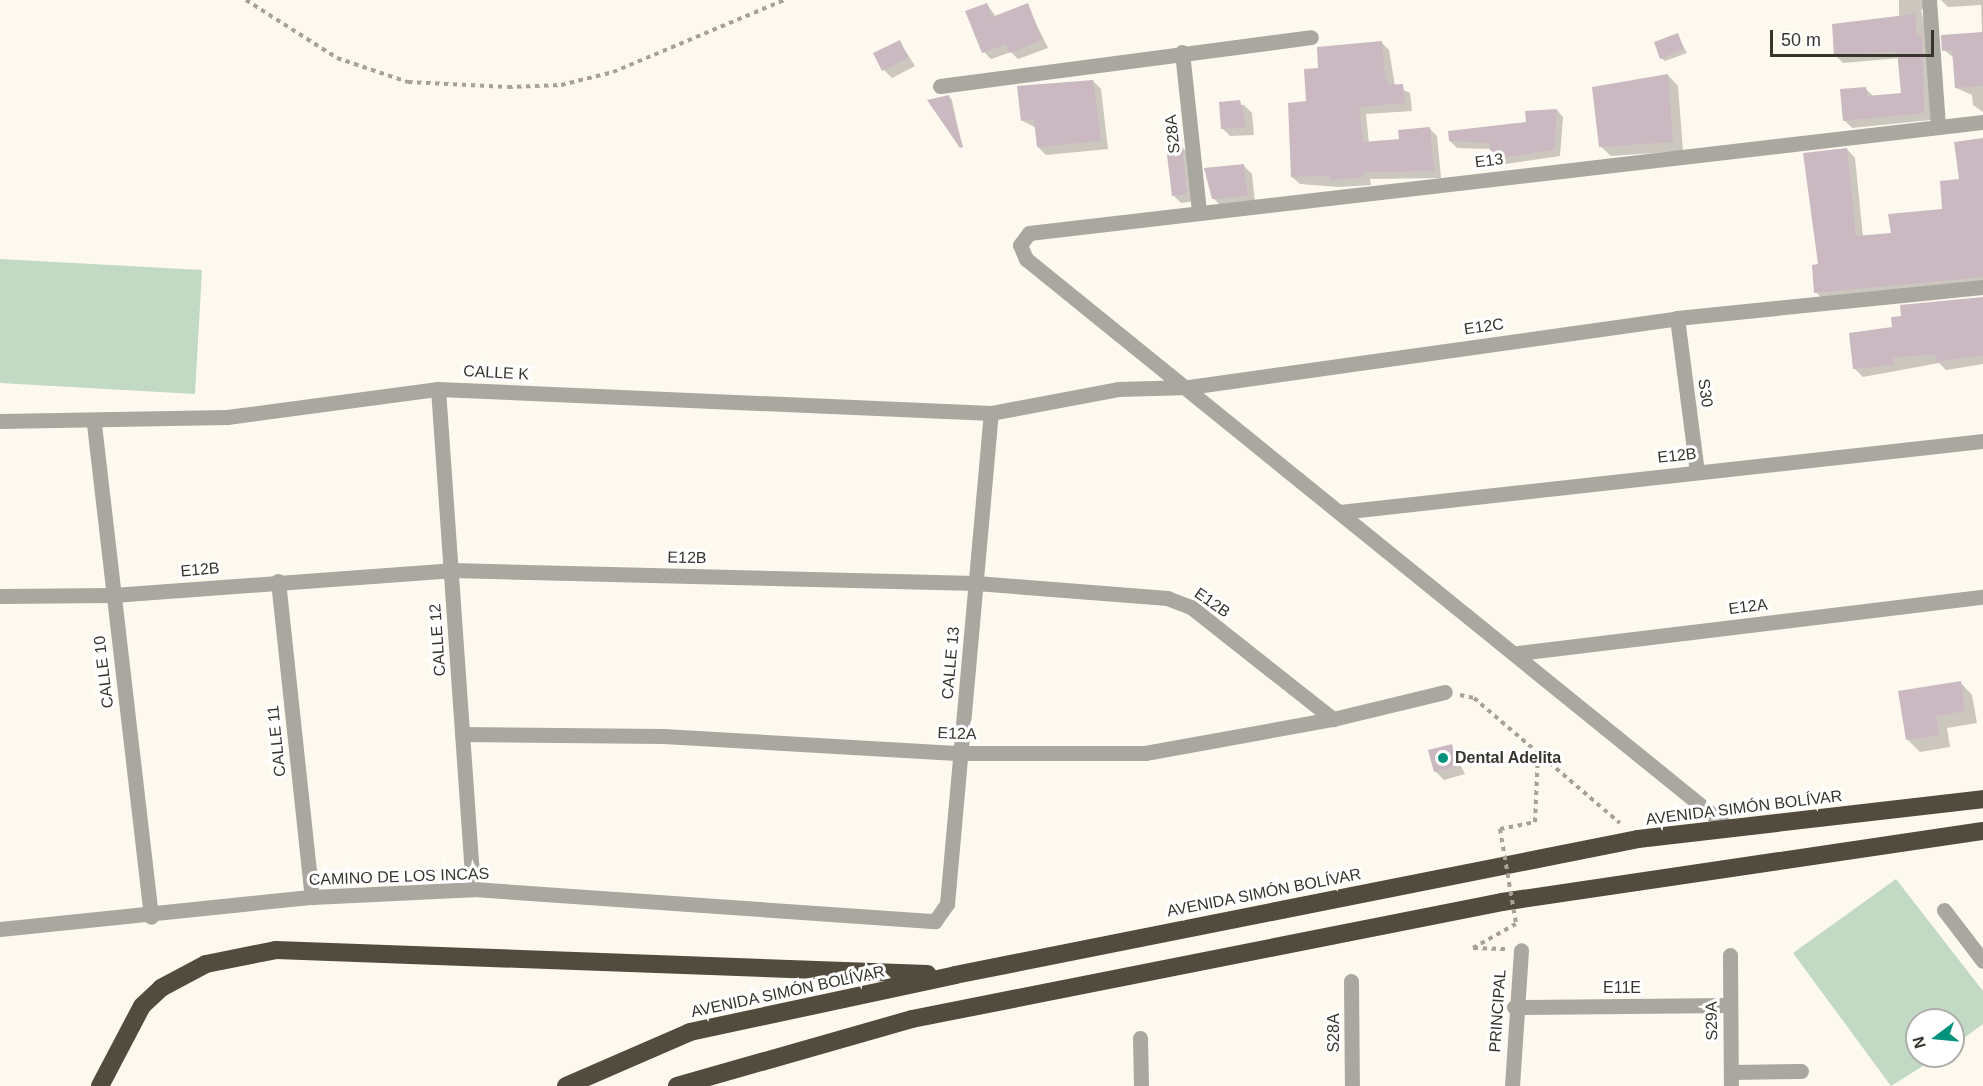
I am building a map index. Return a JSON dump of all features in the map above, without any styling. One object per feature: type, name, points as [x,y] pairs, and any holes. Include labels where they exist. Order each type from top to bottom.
[{"type":"highway","name":"AVENIDA SIMÓN BOLÍVAR","points":[[566,1086],[690,1032],[955,975],[1638,839],[1983,800]]},
{"type":"highway","points":[[677,1086],[912,1018],[1502,902],[1983,831]]},
{"type":"highway","points":[[100,1086],[142,1006],[161,988],[206,964],[276,950],[955,975]]},
{"type":"street","points":[[1929,0],[1938,126]]},
{"type":"street","points":[[940,86],[1182,52],[1311,37]]},
{"type":"street","name":"S28A","points":[[1182,52],[1199,213]]},
{"type":"street","name":"E13","points":[[1190,387],[1026,259],[1020,245],[1029,233],[1983,122]]},
{"type":"street","name":"E12C","points":[[991,413],[1118,388],[1190,387],[1677,318],[1983,287]]},
{"type":"street","name":"S30","points":[[1677,318],[1697,472]]},
{"type":"street","points":[[1190,387],[1340,512],[1518,653],[1730,829]]},
{"type":"street","name":"CALLE K","points":[[0,421],[94,424],[227,417],[438,389],[991,413]]},
{"type":"street","name":"CALLE 12","points":[[438,389],[472,889]]},
{"type":"street","name":"CALLE 13","points":[[943,915],[991,413]]},
{"type":"street","name":"CALLE 10","points":[[94,424],[151,917]]},
{"type":"street","name":"E12B","points":[[1340,512],[1983,441]]},
{"type":"street","name":"E12B","points":[[0,596],[113,595],[451,570],[976,583],[1167,598],[1191,607],[1334,719]]},
{"type":"street","name":"CALLE 11","points":[[278,581],[312,897]]},
{"type":"street","name":"E12A","points":[[1518,653],[1983,597]]},
{"type":"street","name":"E12A","points":[[462,734],[663,736],[960,753],[1145,753],[1334,719],[1445,692]]},
{"type":"street","name":"CAMINO DE LOS INCAS","points":[[0,929],[151,917],[312,897],[472,889],[935,921],[943,915]]},
{"type":"street","points":[[1944,910],[1983,961]]},
{"type":"street","name":"PRINCIPAL","points":[[1512,1086],[1515,1007],[1521,950]]},
{"type":"street","name":"S29A","points":[[1730,955],[1731,1079]]},
{"type":"street","name":"S28A","points":[[1352,981],[1352,1086]]},
{"type":"street","name":"E11E","points":[[1515,1007],[1730,1005]]},
{"type":"street","points":[[1140,1038],[1141,1086]]},
{"type":"street","points":[[1731,1079],[1802,1071]]},
{"type":"path","points":[[246,0],[337,58],[408,82],[508,87],[561,85],[614,72],[784,0]]},
{"type":"path","points":[[1445,692],[1474,698],[1638,839]]},
{"type":"path","name":"PRINCIPAL","points":[[1521,950],[1473,948],[1516,924],[1500,829],[1535,822],[1538,752]]},
{"type":"green space","points":[[0,259],[202,270],[195,394],[0,383]]},
{"type":"green space","points":[[1896,879],[1983,991],[1983,1024],[1965,1037],[1965,1008],[1905,1008],[1905,1068],[1920,1068],[1891,1086],[1793,953]]},
{"type":"building","points":[[987,3],[992,17],[1028,3],[1042,40],[1010,53],[1006,44],[982,53],[965,11]]},
{"type":"building","points":[[1915,14],[1917,36],[1922,36],[1924,113],[1843,121],[1840,89],[1866,87],[1867,96],[1901,93],[1897,51],[1834,56],[1832,24]]},
{"type":"building","points":[[1983,32],[1983,86],[1955,88],[1952,50],[1942,51],[1941,35]]},
{"type":"building","points":[[1678,33],[1684,49],[1660,59],[1654,42]]},
{"type":"building","points":[[900,40],[908,58],[882,71],[873,53]]},
{"type":"building","points":[[1382,41],[1385,77],[1389,85],[1403,84],[1405,103],[1359,107],[1363,142],[1399,139],[1398,130],[1430,127],[1434,171],[1363,172],[1364,177],[1330,180],[1329,176],[1291,177],[1288,103],[1306,101],[1304,69],[1318,68],[1317,47]]},
{"type":"building","points":[[1668,74],[1673,142],[1599,147],[1592,87]]},
{"type":"building","points":[[1093,80],[1101,141],[1037,147],[1034,120],[1021,121],[1017,86]]},
{"type":"building","points":[[949,95],[963,147],[960,148],[927,100]]},
{"type":"building","points":[[1240,100],[1246,127],[1221,129],[1219,102]]},
{"type":"building","points":[[1557,109],[1554,150],[1491,159],[1489,143],[1449,141],[1448,131],[1526,122],[1525,111]]},
{"type":"building","points":[[1983,138],[1983,277],[1814,293],[1812,265],[1818,264],[1803,153],[1847,148],[1856,236],[1891,233],[1888,214],[1942,209],[1940,181],[1959,179],[1954,142]]},
{"type":"building","points":[[1182,145],[1187,194],[1172,196],[1166,147]]},
{"type":"building","points":[[1244,164],[1248,196],[1212,199],[1204,168]]},
{"type":"building","points":[[1983,297],[1983,355],[1936,362],[1935,354],[1893,358],[1894,365],[1853,369],[1849,333],[1892,327],[1891,317],[1901,316],[1900,305]]},
{"type":"building","points":[[1961,681],[1965,711],[1936,716],[1939,735],[1906,740],[1898,691]]},
{"type":"building","name":"Dental Adelita","points":[[1452,744],[1457,766],[1434,772],[1428,750]]},
{"type":"place","name":"Dental Adelita","points":[[1443,758]]}]
